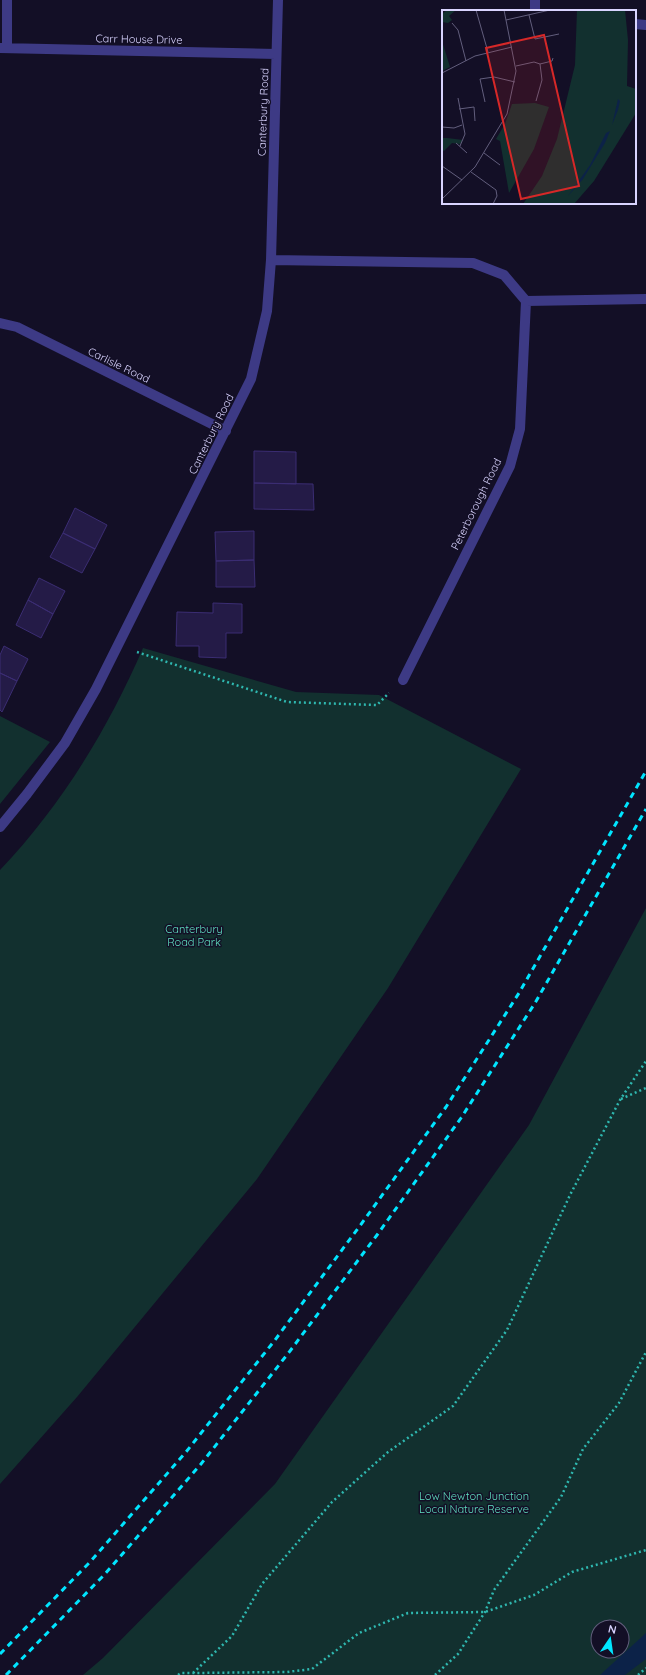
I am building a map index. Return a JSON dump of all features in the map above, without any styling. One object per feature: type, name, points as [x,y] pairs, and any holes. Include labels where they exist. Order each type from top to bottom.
[{"type":"street","points":[[4,48],[7,0]]},
{"type":"street","name":"Canterbury Road","points":[[0,827],[65,743],[96,689],[251,379],[267,311],[271,260],[278,0]]},
{"type":"street","points":[[636,24],[646,25]]},
{"type":"street","name":"Carr House Drive","points":[[4,48],[276,54]]},
{"type":"street","points":[[271,260],[473,263],[504,275],[526,301],[646,299]]},
{"type":"street","name":"Peterborough Road","points":[[403,680],[510,466],[520,429],[526,301]]},
{"type":"street","name":"Carlisle Road","points":[[0,323],[17,327],[226,431]]},
{"type":"path","points":[[118,645],[287,702],[377,705],[403,680]]},
{"type":"path","points":[[193,1673],[232,1636],[262,1584],[332,1502],[388,1452],[453,1406],[507,1330],[570,1195],[620,1100],[646,1061]]},
{"type":"path","points":[[620,1100],[646,1088]]},
{"type":"path","points":[[435,1675],[458,1654],[485,1612],[494,1590],[561,1497],[583,1450],[619,1403],[646,1352]]},
{"type":"path","points":[[178,1675],[181,1673],[287,1672],[312,1669],[359,1633],[408,1613],[485,1612],[534,1595],[572,1572],[646,1550]]},
{"type":"path","points":[[638,1675],[646,1668]]},
{"type":"green space","name":"Canterbury Road Park","points":[[143,648],[296,692],[379,695],[521,769],[388,988],[257,1179],[77,1397],[0,1484],[0,870],[43,820],[63,793],[98,737],[114,708]]},
{"type":"green space","points":[[0,716],[50,742],[0,804]]},
{"type":"green space","name":"Low Newton Junction Local Nature Reserve","points":[[646,908],[646,1675],[83,1675],[103,1658],[275,1484],[529,1125]]},
{"type":"water","points":[[646,1633],[646,1659],[625,1675],[600,1675],[618,1659],[630,1659],[630,1648]]},
{"type":"building","points":[[254,451],[296,452],[296,484],[254,483]]},
{"type":"building","points":[[254,483],[313,484],[314,510],[254,509]]},
{"type":"building","points":[[75,508],[107,525],[95,549],[63,533]]},
{"type":"building","points":[[254,531],[254,560],[216,561],[215,532]]},
{"type":"building","points":[[63,533],[95,549],[82,573],[50,557]]},
{"type":"building","points":[[254,560],[255,587],[216,587],[216,561]]},
{"type":"building","points":[[39,578],[65,591],[53,614],[28,600]]},
{"type":"building","points":[[28,600],[53,614],[41,638],[16,625]]},
{"type":"building","points":[[213,603],[242,604],[242,633],[226,633],[226,658],[199,657],[199,646],[176,646],[177,612],[213,613]]},
{"type":"building","points":[[4,646],[28,659],[17,681],[0,673],[0,655]]},
{"type":"building","points":[[0,673],[17,681],[2,712],[0,710]]},
{"type":"railway","points":[[0,1654],[90,1562],[186,1452],[275,1340],[362,1223],[446,1107],[519,993],[646,771]]},
{"type":"railway","points":[[6,1675],[104,1575],[201,1464],[290,1351],[377,1235],[461,1118],[535,1003],[646,809]]}]
